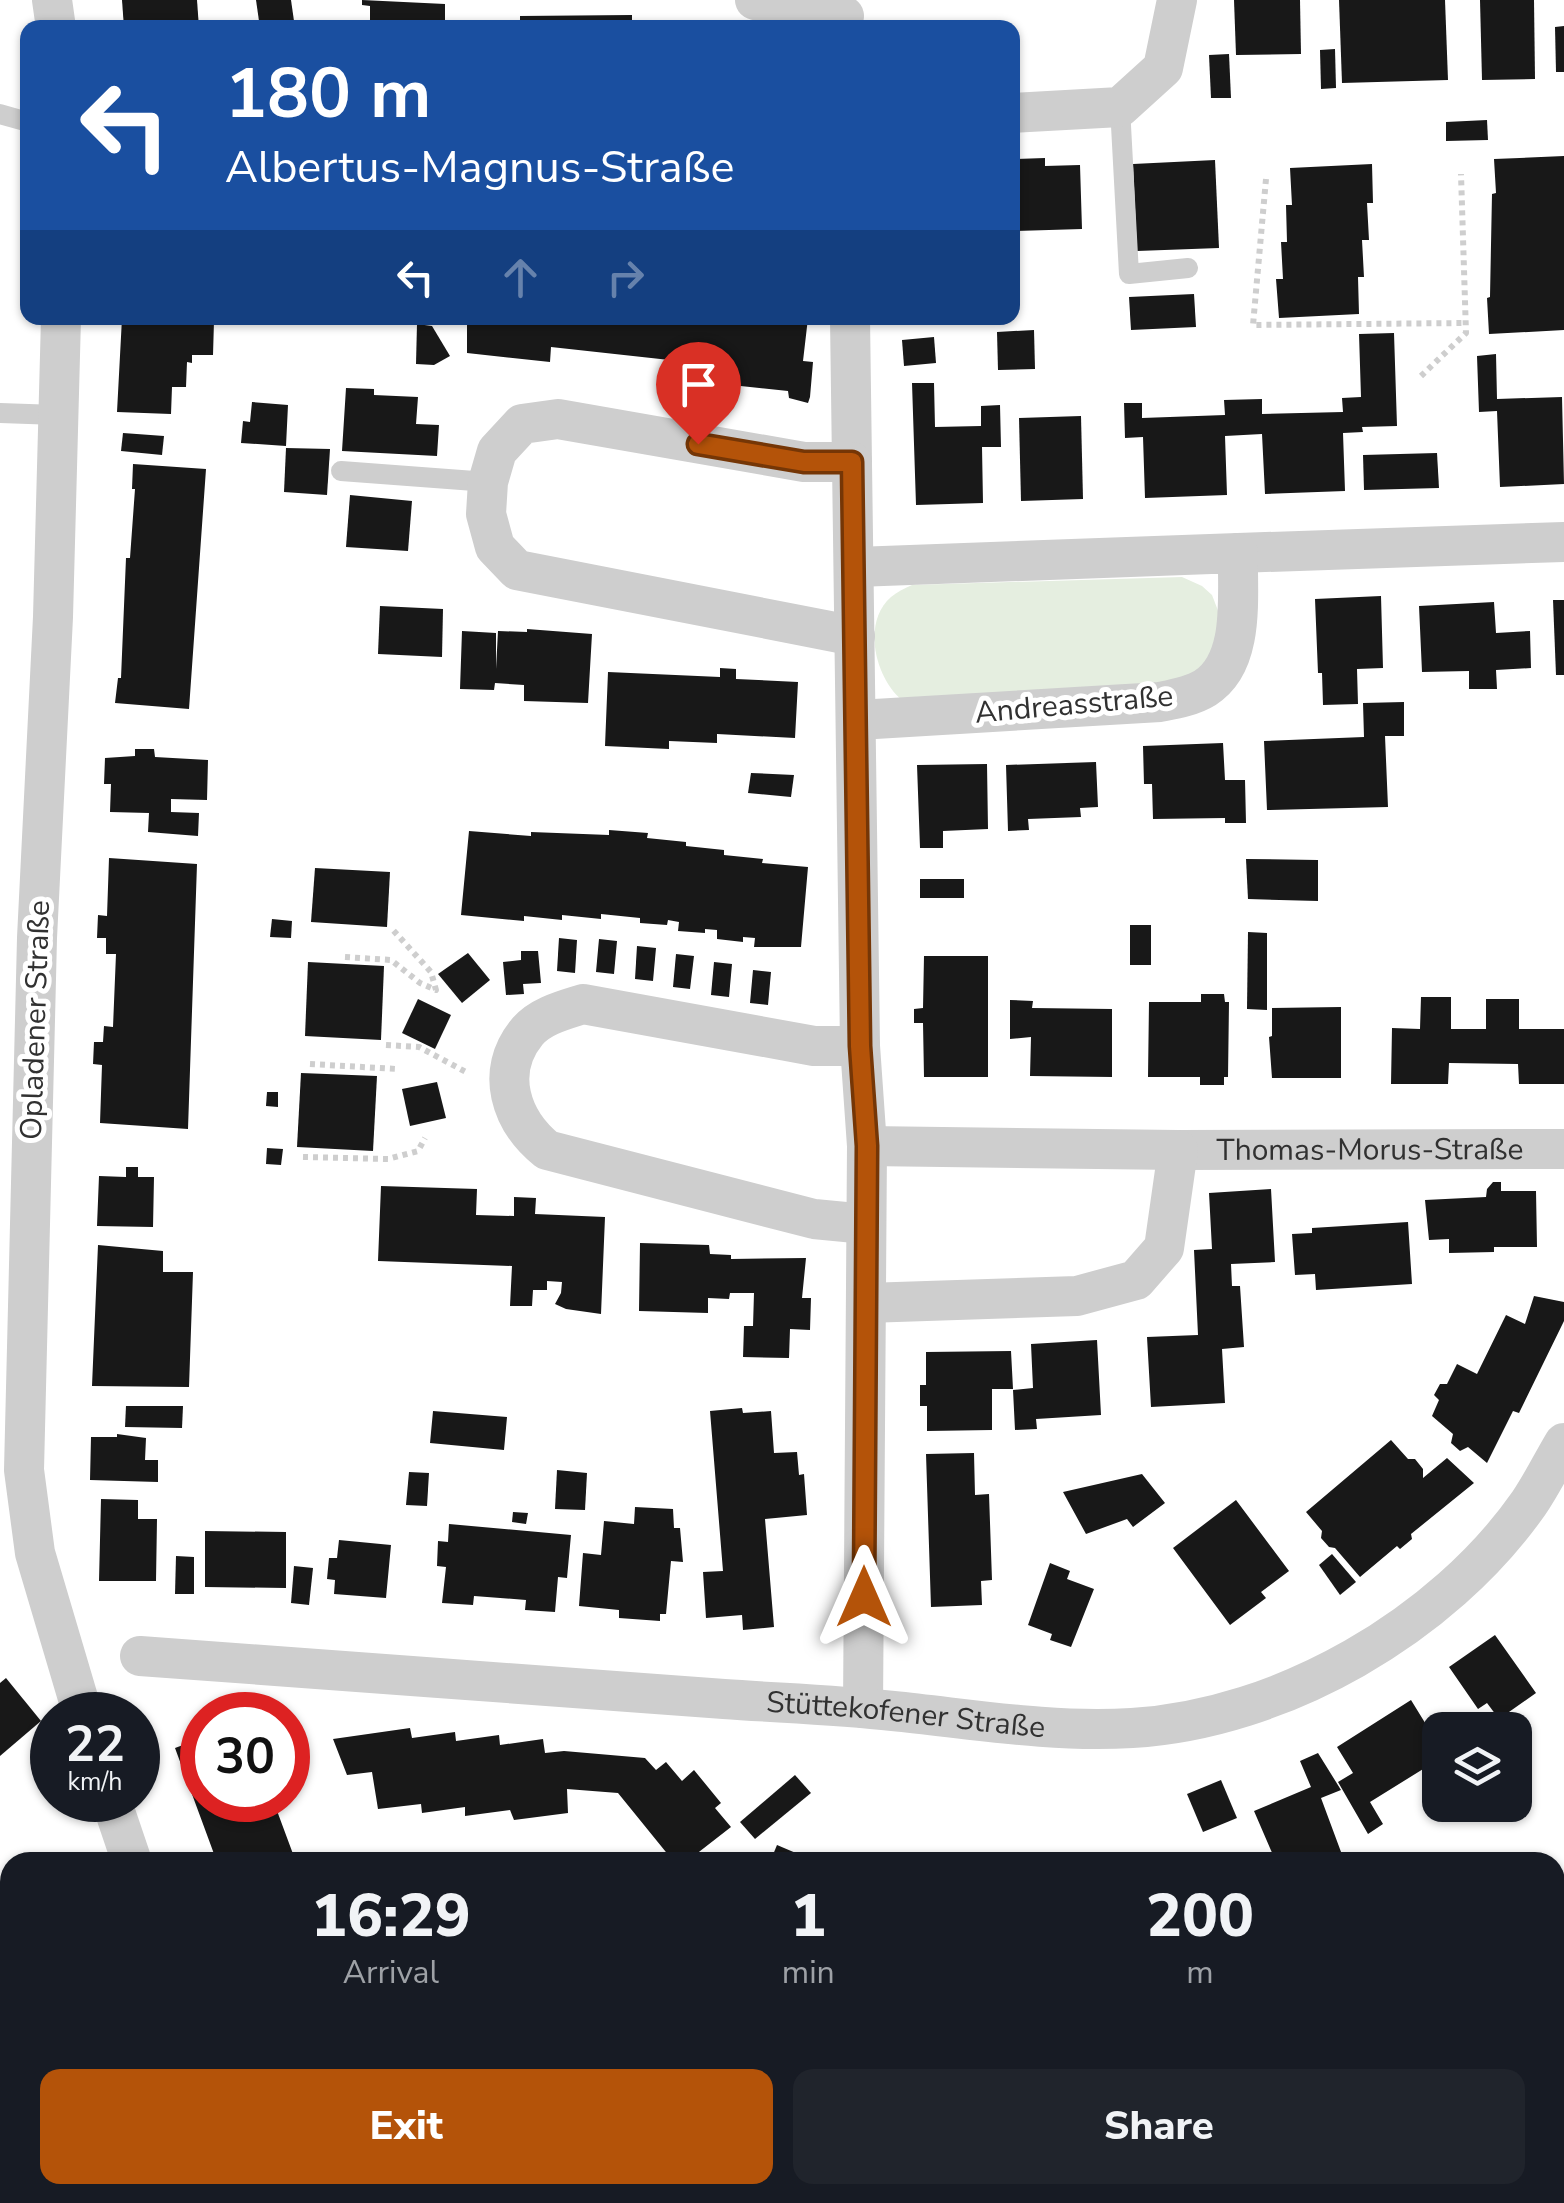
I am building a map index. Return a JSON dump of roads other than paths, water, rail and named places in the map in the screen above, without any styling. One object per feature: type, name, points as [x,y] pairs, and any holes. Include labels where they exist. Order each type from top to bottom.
[{"type":"street","points":[[755,0],[844,14]]},
{"type":"street","points":[[1020,112],[1120,106],[1163,68],[1177,0]]},
{"type":"street","name":"Opladener Straße","points":[[61,325],[53,618],[37,938],[24,1470],[35,1553],[76,1692]]},
{"type":"street","points":[[850,325],[860,1046],[867,1146],[863,1708]]},
{"type":"street","points":[[852,462],[804,462],[558,419],[522,424],[497,451],[488,482],[486,514],[495,546],[518,570],[856,636]]},
{"type":"street","points":[[856,567],[1564,542]]},
{"type":"street","name":"Andreasstraße","points":[[858,720],[1160,702],[1205,688],[1228,662],[1234,641],[1238,553]]},
{"type":"street","points":[[860,1046],[814,1046],[583,1004],[556,1012],[527,1032],[515,1055],[509,1091],[521,1124],[547,1150],[814,1219],[866,1224]]},
{"type":"street","name":"Thomas-Morus-Straße","points":[[867,1146],[1564,1149]]},
{"type":"street","name":"Thomas-Morus-Straße","points":[[866,1303],[1077,1296],[1136,1280],[1164,1248],[1178,1150]]},
{"type":"street","name":"Stüttekofener Straße","points":[[140,1656],[863,1708],[1060,1728],[1133,1728],[1221,1712],[1268,1697],[1348,1660],[1417,1620],[1486,1555],[1529,1503],[1564,1443]]},
{"type":"street","points":[[118,1822],[129,1852]]},
{"type":"lane","points":[[1120,106],[1129,274],[1188,268]]},
{"type":"lane","points":[[0,414],[57,415]]},
{"type":"lane","points":[[341,471],[488,482]]}]
